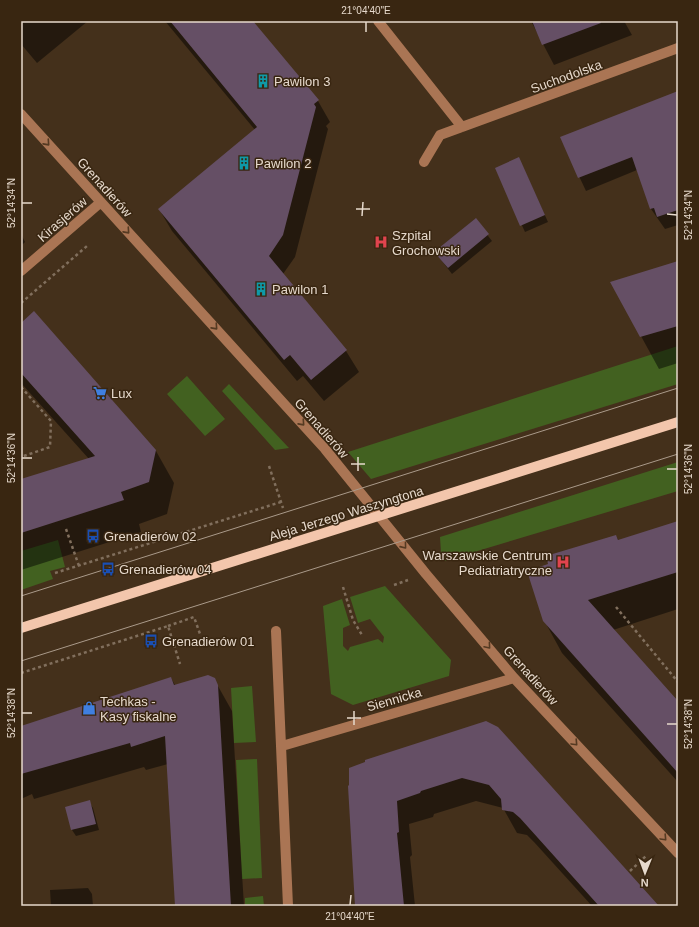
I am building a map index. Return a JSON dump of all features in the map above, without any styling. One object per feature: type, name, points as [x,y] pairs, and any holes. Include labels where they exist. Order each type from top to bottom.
[{"type":"main road","name":"Aleja Jerzego Waszyngtona","points":[[21,628],[678,422]]},
{"type":"street","points":[[378,21],[462,127]]},
{"type":"street","name":"Suchodolska","points":[[424,162],[440,135],[678,48]]},
{"type":"street","name":"Grenadierów","points":[[21,114],[325,449],[514,678],[678,853]]},
{"type":"street","name":"Kirasjerów","points":[[21,271],[101,202]]},
{"type":"street","points":[[276,631],[288,906]]},
{"type":"street","name":"Siennicka","points":[[282,746],[514,678]]},
{"type":"path","points":[[21,303],[87,246]]},
{"type":"path","points":[[21,387],[51,421],[50,447],[21,457]]},
{"type":"path","points":[[269,466],[283,508]]},
{"type":"path","points":[[55,573],[281,502]]},
{"type":"path","points":[[66,529],[79,566]]},
{"type":"path","points":[[394,585],[410,580]]},
{"type":"path","points":[[343,587],[353,620],[362,635]]},
{"type":"path","points":[[616,607],[678,682]]},
{"type":"path","points":[[21,673],[194,617],[200,634]]},
{"type":"path","points":[[168,626],[180,664]]},
{"type":"path","points":[[630,871],[647,855]]},
{"type":"green space","points":[[678,346],[678,384],[371,479],[348,452]]},
{"type":"green space","points":[[187,376],[225,419],[205,436],[167,394]]},
{"type":"green space","points":[[229,384],[289,448],[275,450],[222,391]]},
{"type":"green space","points":[[678,462],[678,491],[444,561],[441,553],[440,537]]},
{"type":"green space","points":[[58,540],[65,567],[50,571],[53,579],[21,590],[21,551]]},
{"type":"green space","points":[[385,586],[451,660],[449,676],[353,705],[331,694],[323,606],[342,599],[350,625],[343,628],[343,646],[348,651],[350,647],[378,639],[383,643],[384,637],[370,619],[358,623],[350,597]]},
{"type":"green space","points":[[252,686],[256,742],[234,743],[231,688]]},
{"type":"green space","points":[[257,759],[262,878],[242,879],[236,760]]},
{"type":"green space","points":[[263,896],[264,906],[245,906],[245,898]]},
{"type":"building","points":[[170,21],[253,21],[319,100],[314,104],[316,107],[283,235],[269,256],[347,350],[311,380],[290,355],[284,360],[158,209],[257,127]]},
{"type":"building","points":[[532,21],[600,21],[601,23],[542,45]]},
{"type":"building","points":[[678,91],[678,210],[657,217],[654,208],[650,209],[632,157],[578,178],[560,137]]},
{"type":"building","points":[[519,157],[545,215],[520,226],[495,168]]},
{"type":"building","points":[[476,218],[489,234],[448,268],[434,252]]},
{"type":"building","points":[[678,261],[678,326],[640,337],[610,282]]},
{"type":"building","points":[[34,311],[156,450],[149,482],[121,492],[124,500],[21,533],[21,479],[95,456],[21,373],[21,323]]},
{"type":"building","points":[[678,521],[678,572],[588,600],[678,701],[678,773],[543,621],[527,571],[548,564],[546,556],[616,535],[618,540]]},
{"type":"building","points":[[208,675],[215,678],[218,685],[231,906],[175,906],[165,736],[131,747],[130,743],[21,774],[21,726],[171,677],[174,685]]},
{"type":"building","points":[[486,721],[498,727],[659,906],[599,906],[520,818],[513,812],[502,810],[501,799],[489,785],[462,778],[421,791],[420,793],[397,801],[399,832],[397,833],[404,906],[355,906],[348,786],[349,768],[365,762],[365,760]]},
{"type":"building","points":[[90,800],[96,824],[71,830],[65,807]]},
{"type":"tram line","points":[[21,596],[678,388]]},
{"type":"tram line","points":[[21,661],[678,454]]},
{"type":"place","name":"Pawilon 3","points":[[263,81]]},
{"type":"place","name":"Pawilon 2","points":[[244,163]]},
{"type":"place","name":"Szpital Grochowski","points":[[381,242]]},
{"type":"place","name":"Pawilon 1","points":[[261,289]]},
{"type":"place","name":"Lux","points":[[100,393]]},
{"type":"place","name":"Grenadierów 02","points":[[93,536]]},
{"type":"place","name":"Warszawskie Centrum Pediatriatryczne","points":[[563,562]]},
{"type":"place","name":"Grenadierów 04","points":[[108,569]]},
{"type":"place","name":"Grenadierów 01","points":[[151,641]]},
{"type":"place","name":"Techkas - Kasy fiskalne","points":[[89,708]]}]
